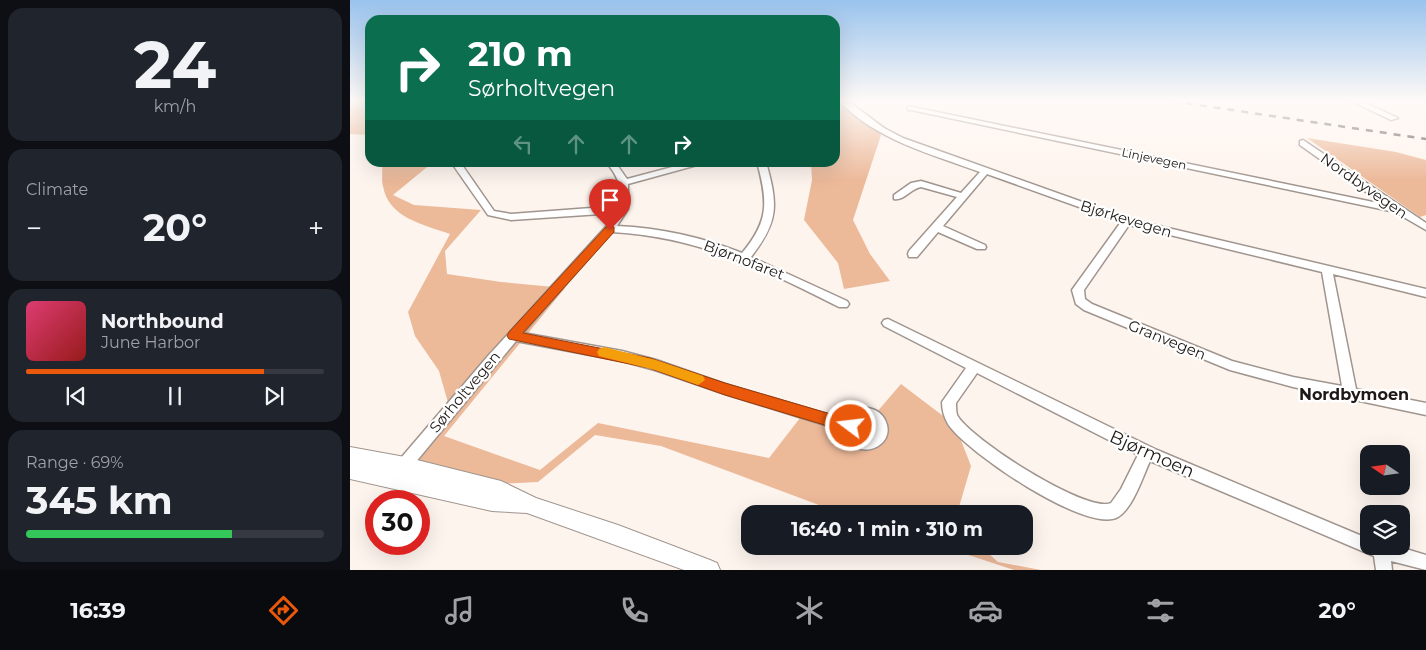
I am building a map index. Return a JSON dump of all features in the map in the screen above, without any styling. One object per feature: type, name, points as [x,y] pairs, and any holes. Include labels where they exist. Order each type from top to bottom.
[{"type":"main road","points":[[350,455],[404,465],[501,490],[532,506],[618,534],[710,570]]},
{"type":"main road","points":[[350,471],[492,502],[532,506]]},
{"type":"street","name":"Bjørkevegen","points":[[878,128],[887,134],[1126,221],[1426,293]]},
{"type":"street","name":"Linjevegen","points":[[1004,128],[1398,210]]},
{"type":"street","name":"Nordbyvegen","points":[[1303,143],[1398,210],[1426,227]]},
{"type":"street","points":[[459,167],[488,209],[498,215],[511,217],[622,209]]},
{"type":"street","points":[[614,167],[624,182],[684,167]]},
{"type":"street","points":[[745,257],[765,230],[771,212],[770,197],[762,167]]},
{"type":"street","points":[[913,254],[986,170]]},
{"type":"street","name":"Sørholtvegen","points":[[392,479],[513,336],[610,230],[622,209],[626,194],[624,182]]},
{"type":"street","points":[[897,197],[914,185],[921,184],[963,196]]},
{"type":"street","name":"Granvegen","points":[[1126,221],[1078,290],[1080,301],[1088,307],[1230,365],[1293,382],[1426,409]]},
{"type":"street","points":[[936,227],[981,247]]},
{"type":"street","name":"Bjørnofaret","points":[[610,230],[639,232],[689,240],[745,257],[843,304]]},
{"type":"street","points":[[1327,270],[1350,394]]},
{"type":"street","name":"Bjørmoen","points":[[888,323],[1146,453],[1360,543]]},
{"type":"street","points":[[513,336],[650,363],[725,389],[851,426]]},
{"type":"street","points":[[974,367],[949,402],[948,407],[953,420],[977,444],[998,460],[1078,506],[1102,514],[1112,512],[1120,505],[1146,453]]},
{"type":"street","points":[[1381,555],[1384,570]]},
{"type":"street","name":"Bjørmoen","points":[[1394,555],[1426,564]]},
{"type":"shaded area","points":[[350,128],[365,128],[365,135],[350,134]]},
{"type":"shaded area","points":[[840,128],[875,128],[881,135],[853,220],[870,254],[890,281],[844,289],[838,263],[804,220],[812,180],[811,167],[840,167]]},
{"type":"shaded area","points":[[1307,138],[1396,152],[1426,160],[1426,215],[1420,217]]},
{"type":"shaded area","points":[[382,167],[427,167],[393,195],[414,205],[481,210],[445,251],[447,274],[501,282],[565,288],[444,436],[540,470],[598,423],[769,458],[800,418],[864,427],[901,384],[955,425],[971,466],[960,505],[819,505],[661,446],[595,435],[538,482],[474,485],[413,460],[449,406],[439,371],[415,336],[408,312],[450,234],[409,219],[400,213],[386,197],[383,186]]},
{"type":"shaded area","points":[[968,555],[990,555],[998,562],[1041,570],[1014,570]]},
{"type":"railway","points":[[1350,128],[1426,139]]},
{"type":"slow traffic","points":[[604,352],[656,365],[698,380]]},
{"type":"district","name":"Nordbymoen","points":[[1354,394]]},
{"type":"route","points":[[610,230],[542,302],[513,336],[650,363],[725,389],[851,426]]}]
